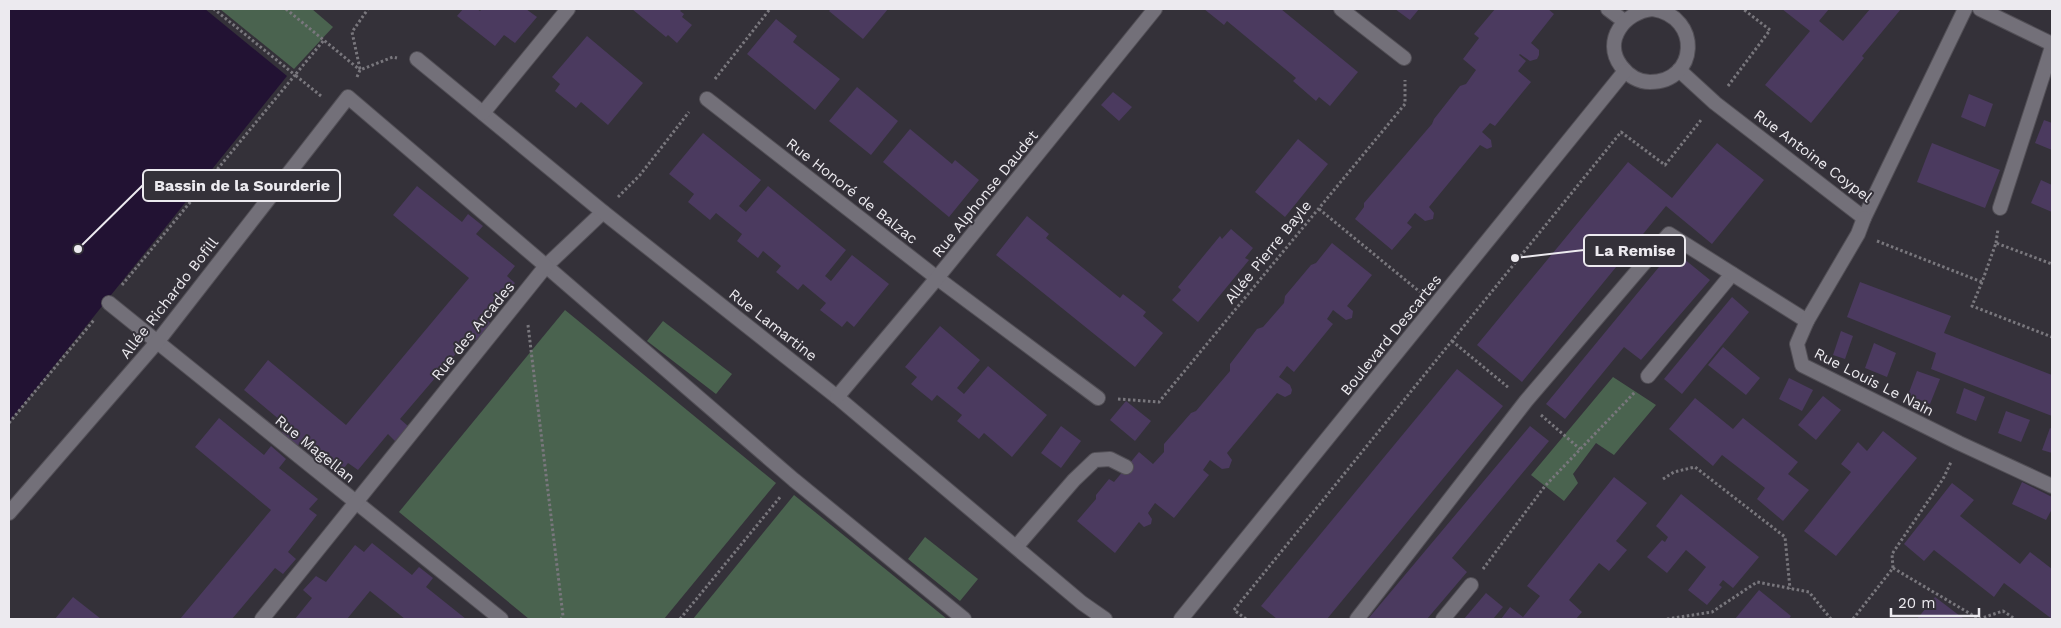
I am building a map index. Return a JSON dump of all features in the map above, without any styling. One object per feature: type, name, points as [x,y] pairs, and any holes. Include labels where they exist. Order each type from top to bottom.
[{"type":"street","points":[[484,113],[568,9]]},
{"type":"street","name":"Rue Alphonse Daudet","points":[[838,397],[1155,9]]},
{"type":"street","points":[[1341,9],[1404,58]]},
{"type":"street","points":[[1608,9],[1624,21]]},
{"type":"street","points":[[1653,9],[1677,12],[1687,36],[1688,48],[1686,60],[1679,70],[1659,82],[1647,82],[1635,78],[1619,63],[1615,52],[1615,41],[1618,30],[1624,21],[1642,10],[1653,9]]},
{"type":"street","name":"Rue Antoine Coypel","points":[[1679,70],[1715,102],[1864,218],[1965,9]]},
{"type":"street","points":[[1980,9],[2052,45],[2000,208]]},
{"type":"street","name":"Rue Lamartine","points":[[417,59],[603,212],[838,397],[1082,603],[1105,619]]},
{"type":"street","name":"Boulevard Descartes","points":[[1181,619],[1626,71]]},
{"type":"street","points":[[348,97],[794,480],[964,619]]},
{"type":"street","name":"Allée Richardo Bofill","points":[[9,513],[158,341],[348,97]]},
{"type":"street","name":"Rue Honoré de Balzac","points":[[707,100],[937,278],[1098,398]]},
{"type":"street","name":"Rue des Arcades","points":[[262,619],[546,266],[603,212]]},
{"type":"street","name":"Rue Louis Le Nain","points":[[1864,218],[1858,234],[1806,321],[1797,344],[1802,365],[1959,443],[2052,486]]},
{"type":"street","points":[[1357,619],[1526,402],[1669,234],[1806,321]]},
{"type":"street","points":[[1648,376],[1732,274]]},
{"type":"street","name":"Rue Magellan","points":[[109,303],[501,619]]},
{"type":"street","points":[[1016,547],[1074,480],[1095,460],[1110,459],[1120,462],[1126,467]]},
{"type":"street","points":[[1443,619],[1470,585]]},
{"type":"path","points":[[214,9],[337,110]]},
{"type":"path","points":[[286,9],[360,70]]},
{"type":"path","points":[[348,97],[360,70],[352,32],[368,9]]},
{"type":"path","points":[[1246,619],[1234,610],[1621,132],[1665,165],[1770,30],[1743,9]]},
{"type":"path","points":[[122,286],[324,40]]},
{"type":"path","points":[[360,70],[393,57],[417,59]]},
{"type":"path","name":"Allée Pierre Bayle","points":[[1098,398],[1159,402],[1405,104],[1404,58]]},
{"type":"path","points":[[1319,208],[1436,306]]},
{"type":"path","points":[[1858,234],[1982,282]]},
{"type":"path","points":[[2052,264],[1996,243],[1972,306],[2052,337]]},
{"type":"path","points":[[524,294],[563,616],[561,619]]},
{"type":"path","points":[[9,423],[93,319]]},
{"type":"path","points":[[1452,341],[1580,449]]},
{"type":"path","points":[[1470,585],[1545,486],[1648,376]]},
{"type":"path","points":[[1853,619],[1893,568],[1892,554],[1943,479],[1959,443]]},
{"type":"path","points":[[1663,479],[1674,472],[1695,467],[1785,537],[1790,589]]},
{"type":"path","points":[[680,619],[794,480]]},
{"type":"path","points":[[1893,568],[1979,619],[2003,611],[2015,619]]},
{"type":"path","points":[[1667,619],[1712,612],[1756,582],[1809,592],[1831,619]]},
{"type":"green space","points":[[220,9],[312,9],[333,27],[294,69]]},
{"type":"green space","points":[[565,310],[776,483],[664,619],[529,619],[399,512]]},
{"type":"green space","points":[[663,321],[732,374],[716,394],[647,341]]},
{"type":"green space","points":[[1613,377],[1656,405],[1614,455],[1596,443],[1573,474],[1578,483],[1564,501],[1531,475]]},
{"type":"green space","points":[[794,495],[947,619],[693,619]]},
{"type":"green space","points":[[925,537],[978,579],[960,601],[908,559]]},
{"type":"shaded area","points":[[9,9],[205,9],[287,76],[9,422]]},
{"type":"building","points":[[463,9],[477,9],[480,11],[482,9],[526,9],[537,17],[515,43],[504,35],[495,46],[457,16]]},
{"type":"building","points":[[632,9],[682,9],[680,11],[684,14],[682,17],[692,25],[677,43],[668,35],[666,37]]},
{"type":"building","points":[[831,9],[888,9],[863,39],[829,11]]},
{"type":"building","points":[[1204,9],[1281,9],[1358,72],[1330,106],[1319,97],[1316,101],[1293,81],[1296,78],[1227,21],[1224,25]]},
{"type":"building","points":[[1395,9],[1419,9],[1410,20]]},
{"type":"building","points":[[1495,9],[1548,9],[1554,14],[1531,43],[1539,50],[1537,59],[1530,61],[1519,55],[1526,61],[1518,71],[1531,82],[1495,126],[1490,123],[1482,132],[1491,140],[1492,147],[1487,149],[1480,145],[1429,207],[1434,213],[1433,219],[1425,221],[1415,213],[1407,223],[1412,227],[1392,250],[1355,219],[1364,207],[1364,203],[1432,124],[1460,86],[1466,84],[1476,70],[1463,59],[1479,38],[1474,34]]},
{"type":"building","points":[[1782,9],[1829,9],[1819,21],[1843,41],[1870,9],[1901,9],[1811,123],[1765,85],[1810,31]]},
{"type":"building","points":[[776,19],[797,36],[793,42],[840,79],[815,110],[747,54]]},
{"type":"building","points":[[587,36],[643,83],[608,125],[581,102],[576,108],[555,91],[560,84],[552,77]]},
{"type":"building","points":[[857,87],[898,121],[871,155],[829,121]]},
{"type":"building","points":[[1113,92],[1132,107],[1119,121],[1101,105]]},
{"type":"building","points":[[1969,94],[1993,104],[1985,127],[1961,117]]},
{"type":"building","points":[[2044,120],[2052,123],[2052,150],[2035,143]]},
{"type":"building","points":[[910,129],[952,164],[955,160],[979,180],[949,217],[883,162]]},
{"type":"building","points":[[703,133],[761,180],[739,206],[746,212],[768,186],[846,250],[825,276],[831,281],[852,255],[889,284],[854,327],[847,321],[842,327],[820,310],[826,303],[803,284],[798,290],[776,272],[781,266],[763,251],[758,258],[737,241],[742,234],[716,213],[710,220],[688,202],[694,194],[669,174]]},
{"type":"building","points":[[1298,139],[1328,164],[1285,217],[1255,192]]},
{"type":"building","points":[[1717,143],[1764,180],[1712,244],[1666,206],[1522,382],[1477,345],[1628,162],[1672,198]]},
{"type":"building","points":[[1932,143],[2000,170],[1985,208],[1917,182]]},
{"type":"building","points":[[2041,180],[2052,185],[2052,212],[2031,203]]},
{"type":"building","points":[[417,186],[462,222],[468,214],[483,226],[476,234],[515,266],[507,276],[515,283],[485,319],[492,324],[478,342],[471,336],[400,419],[408,426],[395,441],[388,434],[358,470],[348,463],[341,472],[303,439],[296,448],[280,435],[287,426],[244,390],[268,360],[346,425],[469,278],[393,215]]},
{"type":"building","points":[[1027,216],[1049,234],[1046,238],[1120,298],[1123,294],[1146,312],[1143,316],[1163,333],[1135,367],[996,255]]},
{"type":"building","points":[[1231,229],[1253,248],[1245,258],[1249,260],[1198,322],[1172,300],[1181,290],[1178,287],[1220,236],[1222,239]]},
{"type":"building","points":[[1332,243],[1372,275],[1347,306],[1353,311],[1352,318],[1346,320],[1333,310],[1327,319],[1333,324],[1294,372],[1287,366],[1279,377],[1290,385],[1291,394],[1285,397],[1277,393],[1227,453],[1232,460],[1229,468],[1222,469],[1210,460],[1203,470],[1209,475],[1174,518],[1155,503],[1148,513],[1152,519],[1151,524],[1144,527],[1139,522],[1115,553],[1077,521],[1096,499],[1096,495],[1109,479],[1114,482],[1139,452],[1153,464],[1164,452],[1164,444],[1191,413],[1196,411],[1230,371],[1230,364],[1257,329],[1263,327],[1284,303],[1285,296]]},
{"type":"building","points":[[1673,250],[1710,280],[1641,360],[1624,347],[1565,419],[1546,404]]},
{"type":"building","points":[[1860,282],[1951,316],[1944,333],[2052,375],[2052,416],[1931,369],[1936,353],[1847,317]]},
{"type":"building","points":[[1732,297],[1749,312],[1682,394],[1664,379]]},
{"type":"building","points":[[940,326],[980,360],[957,388],[964,394],[988,366],[1047,415],[1012,457],[984,433],[979,439],[957,421],[962,415],[937,395],[932,401],[911,384],[917,377],[905,367]]},
{"type":"building","points":[[1841,331],[1853,336],[1845,359],[1833,355]]},
{"type":"building","points":[[1874,343],[1896,353],[1887,377],[1865,368]]},
{"type":"building","points":[[1723,347],[1760,378],[1746,395],[1708,365]]},
{"type":"building","points":[[1457,369],[1503,406],[1327,619],[1277,619],[1261,606]]},
{"type":"building","points":[[1917,371],[1940,379],[1930,404],[1908,395]]},
{"type":"building","points":[[1789,378],[1813,390],[1802,411],[1779,399]]},
{"type":"building","points":[[1964,388],[1985,397],[1976,421],[1956,413]]},
{"type":"building","points":[[1823,396],[1841,410],[1816,440],[1798,425]]},
{"type":"building","points":[[1695,398],[1733,429],[1743,418],[1798,462],[1788,474],[1809,490],[1783,521],[1757,499],[1765,488],[1722,455],[1713,466],[1669,429]]},
{"type":"building","points":[[1126,401],[1151,421],[1135,441],[1110,420]]},
{"type":"building","points":[[2006,411],[2030,420],[2021,442],[1998,433]]},
{"type":"building","points":[[219,418],[264,455],[271,446],[286,459],[279,468],[318,499],[309,509],[317,515],[288,552],[296,559],[283,574],[275,568],[232,619],[180,619],[271,510],[195,447]]},
{"type":"building","points":[[1061,426],[1081,441],[1061,468],[1041,453]]},
{"type":"building","points":[[1530,426],[1549,441],[1452,558],[1467,572],[1427,619],[1368,619]]},
{"type":"building","points":[[2050,428],[2052,429],[2052,453],[2042,450]]},
{"type":"building","points":[[1883,431],[1917,458],[1836,556],[1804,531],[1851,472],[1841,464],[1858,442],[1867,451]]},
{"type":"building","points":[[1614,477],[1647,503],[1616,541],[1627,550],[1609,571],[1599,563],[1569,600],[1582,612],[1576,619],[1501,619],[1510,607],[1523,617],[1540,596],[1527,586]]},
{"type":"building","points":[[2022,482],[2052,497],[2052,509],[2046,520],[2012,504]]},
{"type":"building","points":[[1952,483],[1974,500],[1960,516],[2020,564],[2030,552],[2052,569],[2052,619],[2004,583],[1994,597],[1934,550],[1924,561],[1904,544]]},
{"type":"building","points":[[1681,494],[1759,557],[1733,588],[1723,580],[1719,585],[1722,587],[1707,605],[1688,590],[1706,567],[1686,550],[1667,573],[1647,557],[1662,540],[1665,542],[1668,537],[1656,526]]},
{"type":"building","points":[[372,543],[412,575],[419,567],[433,578],[426,587],[466,619],[405,619],[370,591],[347,619],[295,619],[312,598],[303,590],[316,576],[326,582],[355,545],[364,552]]},
{"type":"building","points":[[1759,590],[1791,616],[1789,619],[1735,619]]},
{"type":"building","points":[[1486,593],[1503,607],[1493,619],[1464,619]]},
{"type":"building","points":[[73,597],[101,619],[55,619]]},
{"type":"building","points":[[1935,597],[1964,619],[1917,619]]},
{"type":"place","name":"Bassin de la Sourderie","points":[[78,249]]},
{"type":"place","name":"La Remise","points":[[1515,258]]}]
